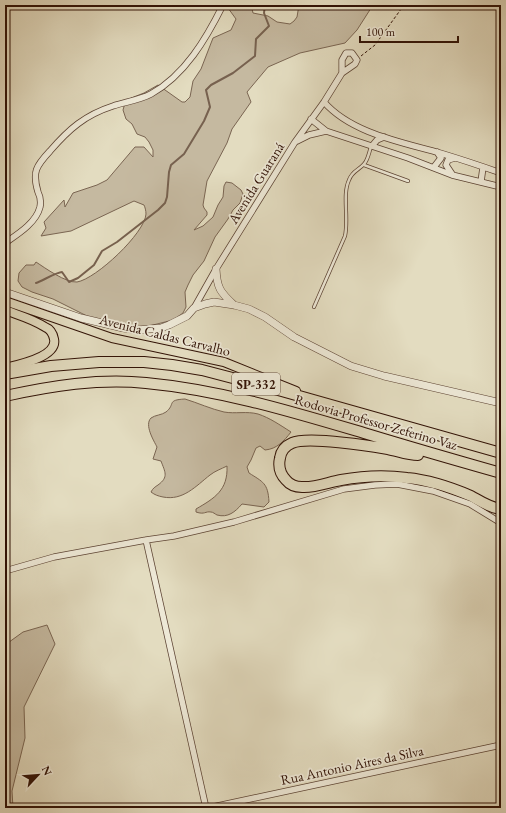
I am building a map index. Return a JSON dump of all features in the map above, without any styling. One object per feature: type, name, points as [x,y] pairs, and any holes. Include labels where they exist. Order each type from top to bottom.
[{"type":"highway","name":"Rodovia Professor Zeferino Vaz","points":[[5,374],[51,366],[91,362],[144,362],[202,370],[316,400],[501,453]]},
{"type":"highway","name":"Rodovia Professor Zeferino Vaz","points":[[5,396],[54,386],[102,382],[145,383],[186,388],[265,404],[435,455],[501,473]]},
{"type":"highway","points":[[435,455],[414,455],[389,449],[302,440],[293,442],[284,447],[280,453],[279,468],[285,479],[290,484],[296,486],[310,486],[351,478],[371,476],[401,477],[437,484],[470,496],[494,508],[501,509]]},
{"type":"main road","name":"Avenida Caldas Carvalho","points":[[5,301],[112,338],[224,362],[316,400]]},
{"type":"main road","points":[[5,310],[40,323],[53,334],[55,340],[54,346],[48,353],[33,360],[5,368]]},
{"type":"street","points":[[5,243],[23,231],[36,216],[40,206],[40,196],[35,182],[36,172],[38,165],[50,151],[82,120],[111,107],[150,94],[171,80],[196,53],[223,5]]},
{"type":"street","name":"Avenida Guaraná","points":[[194,308],[216,269],[295,142],[324,102],[342,73],[355,64],[357,60],[352,53],[346,53],[342,60],[342,73]]},
{"type":"street","points":[[324,102],[331,110],[344,120],[384,137],[457,158],[501,173]]},
{"type":"street","points":[[312,119],[326,131],[434,167],[452,175],[501,188]]},
{"type":"street","points":[[295,142],[309,135],[326,131]]},
{"type":"street","points":[[372,146],[384,137]]},
{"type":"street","points":[[434,167],[441,158],[437,152]]},
{"type":"street","points":[[452,175],[447,167],[447,162],[451,159],[457,158]]},
{"type":"street","points":[[481,182],[484,167]]},
{"type":"street","points":[[216,269],[217,283],[221,292],[234,305]]},
{"type":"street","name":"Avenida Caldas Carvalho","points":[[5,292],[81,318],[138,330],[150,330],[169,325],[186,316],[194,308]]},
{"type":"street","points":[[194,308],[214,302],[249,309],[265,317],[294,337],[351,366],[384,376],[501,403]]},
{"type":"street","points":[[5,571],[54,558],[174,536],[234,522],[344,489],[375,485],[397,484],[433,492],[470,504],[501,523]]},
{"type":"street","points":[[146,540],[207,808]]},
{"type":"street","name":"Rua Antonio Aires da Silva","points":[[207,808],[501,745]]},
{"type":"lane","points":[[314,307],[345,236],[347,225],[346,193],[348,181],[352,173],[364,165],[372,146]]},
{"type":"lane","points":[[364,165],[408,181]]},
{"type":"path","points":[[357,60],[375,44],[404,5]]},
{"type":"shaded area","points":[[228,5],[251,5],[253,13],[268,16],[277,22],[290,24],[297,17],[299,5],[373,5],[357,30],[345,43],[300,53],[268,67],[247,92],[251,102],[232,129],[227,143],[207,181],[203,205],[207,215],[194,230],[203,226],[213,217],[223,197],[226,182],[232,183],[241,190],[243,194],[240,203],[233,210],[215,237],[204,261],[193,275],[185,292],[186,307],[183,313],[173,320],[145,327],[136,327],[93,319],[53,299],[22,287],[18,281],[19,273],[26,265],[34,265],[36,262],[56,275],[72,282],[77,282],[96,273],[129,243],[144,222],[146,214],[144,205],[134,201],[71,231],[41,236],[46,228],[44,222],[64,200],[65,207],[73,193],[107,180],[135,147],[144,147],[153,157],[153,150],[149,142],[145,137],[137,134],[132,124],[126,119],[123,110],[125,103],[131,98],[158,85],[182,102],[185,102],[190,97],[193,81],[201,69],[213,38],[231,30],[236,19],[228,8]]},
{"type":"shaded area","points":[[185,399],[224,412],[258,414],[291,432],[283,441],[273,448],[265,450],[260,446],[256,448],[247,467],[249,473],[261,481],[266,487],[269,502],[264,507],[242,504],[234,512],[225,516],[217,515],[212,512],[196,512],[196,509],[214,497],[223,487],[227,474],[227,466],[216,471],[183,495],[170,498],[155,495],[151,492],[164,479],[165,474],[161,461],[153,459],[157,447],[150,433],[149,421],[151,418],[166,412],[173,401]]},
{"type":"shaded area","points":[[47,625],[55,644],[24,707],[25,738],[12,791],[13,808],[5,808],[5,645],[23,632]]},
{"type":"waterway","points":[[36,283],[62,272],[69,282],[78,278],[94,265],[102,251],[117,242],[165,203],[171,165],[184,154],[204,121],[210,107],[206,90],[211,85],[233,73],[255,56],[256,39],[269,26],[264,13],[265,5]]}]
